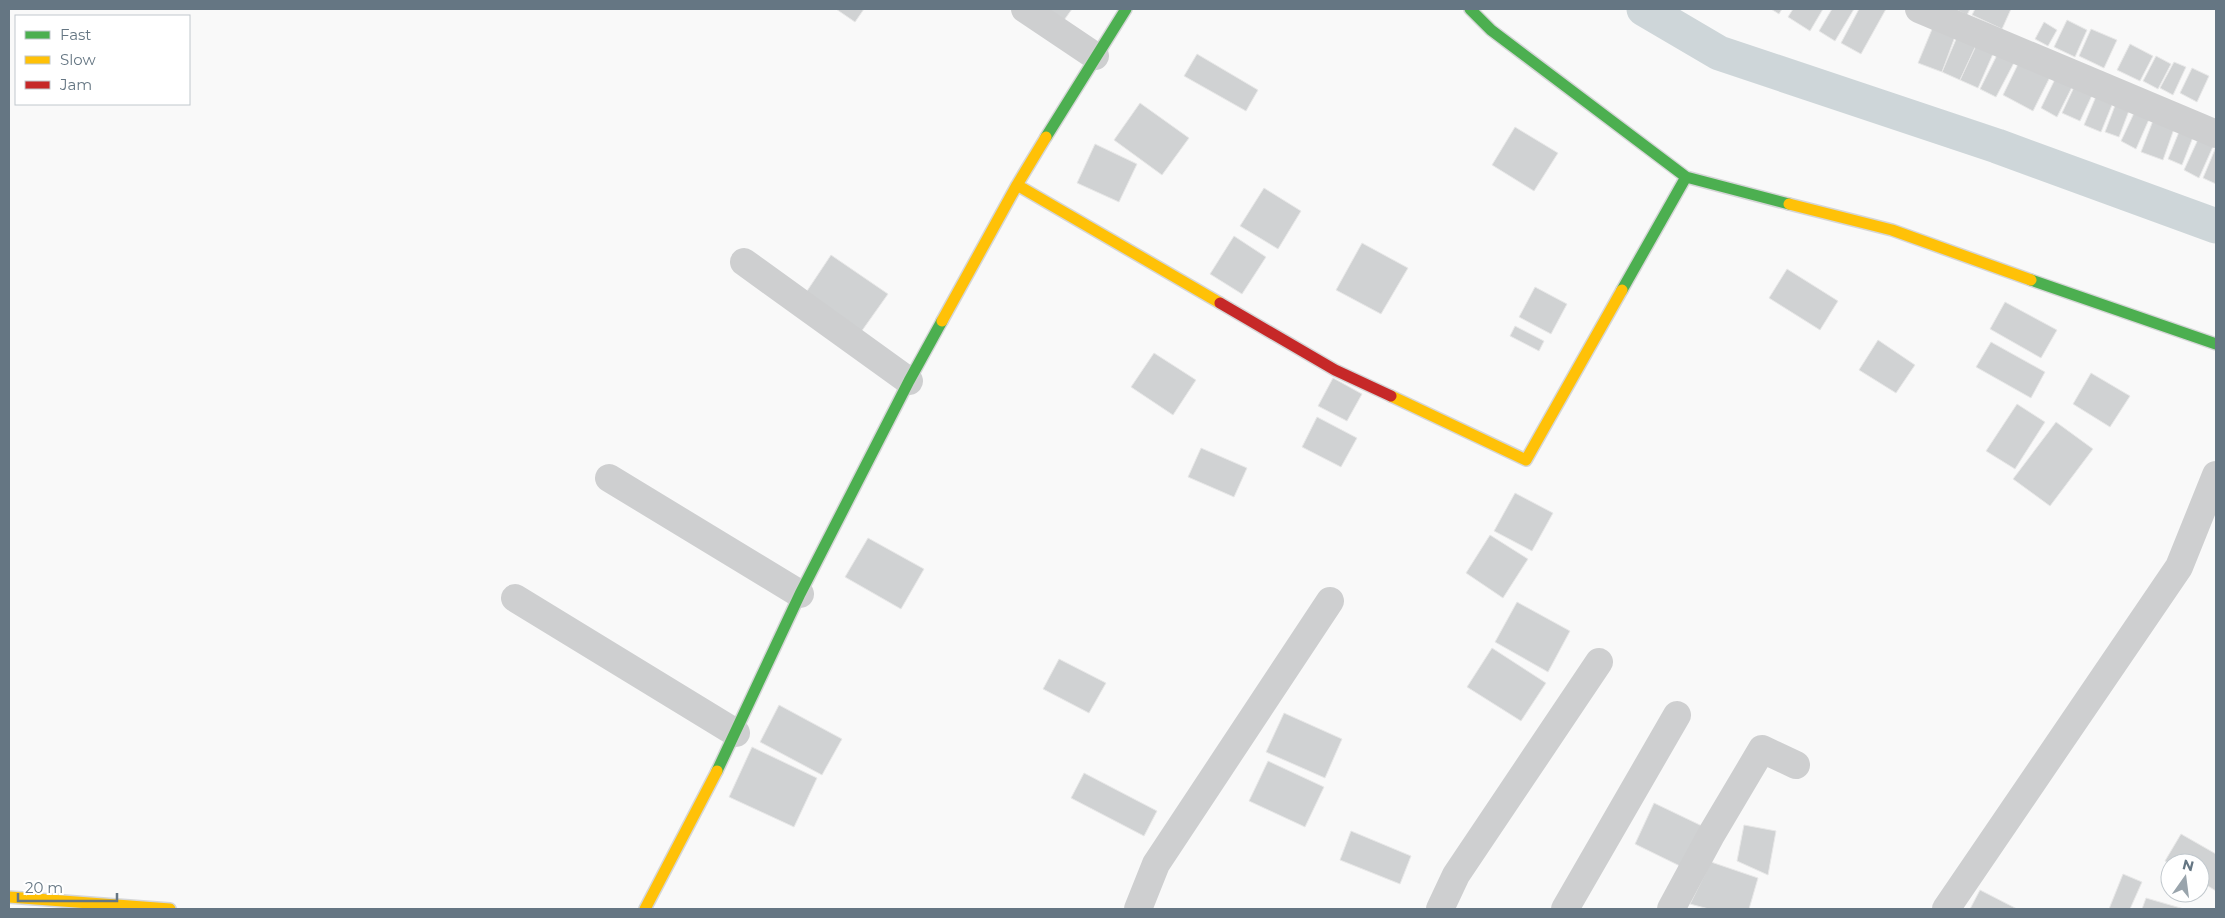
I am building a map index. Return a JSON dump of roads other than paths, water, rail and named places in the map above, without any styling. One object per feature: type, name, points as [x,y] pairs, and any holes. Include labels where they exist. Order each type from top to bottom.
[{"type":"street","points":[[1025,9],[1095,56]]},
{"type":"street","points":[[645,909],[736,733],[800,594],[909,381],[1017,185],[1095,56],[1126,9]]},
{"type":"street","points":[[1470,9],[1491,30],[1686,177],[1892,230],[2104,307],[2216,344]]},
{"type":"street","points":[[1919,9],[2216,134]]},
{"type":"street","points":[[1017,185],[1335,370],[1526,460],[1686,177]]},
{"type":"street","points":[[744,262],[909,381]]},
{"type":"street","points":[[1946,909],[2179,566],[2216,475]]},
{"type":"street","points":[[609,478],[800,594]]},
{"type":"street","points":[[515,598],[736,733]]},
{"type":"street","points":[[1138,909],[1156,864],[1330,601]]},
{"type":"street","points":[[1440,909],[1456,875],[1599,662]]},
{"type":"street","points":[[1565,909],[1677,715]]},
{"type":"street","points":[[1671,909],[1711,835],[1762,749],[1796,765]]},
{"type":"street","points":[[9,897],[170,909]]},
{"type":"waterway","points":[[1644,9],[1719,53],[1997,146],[2216,226]]}]
